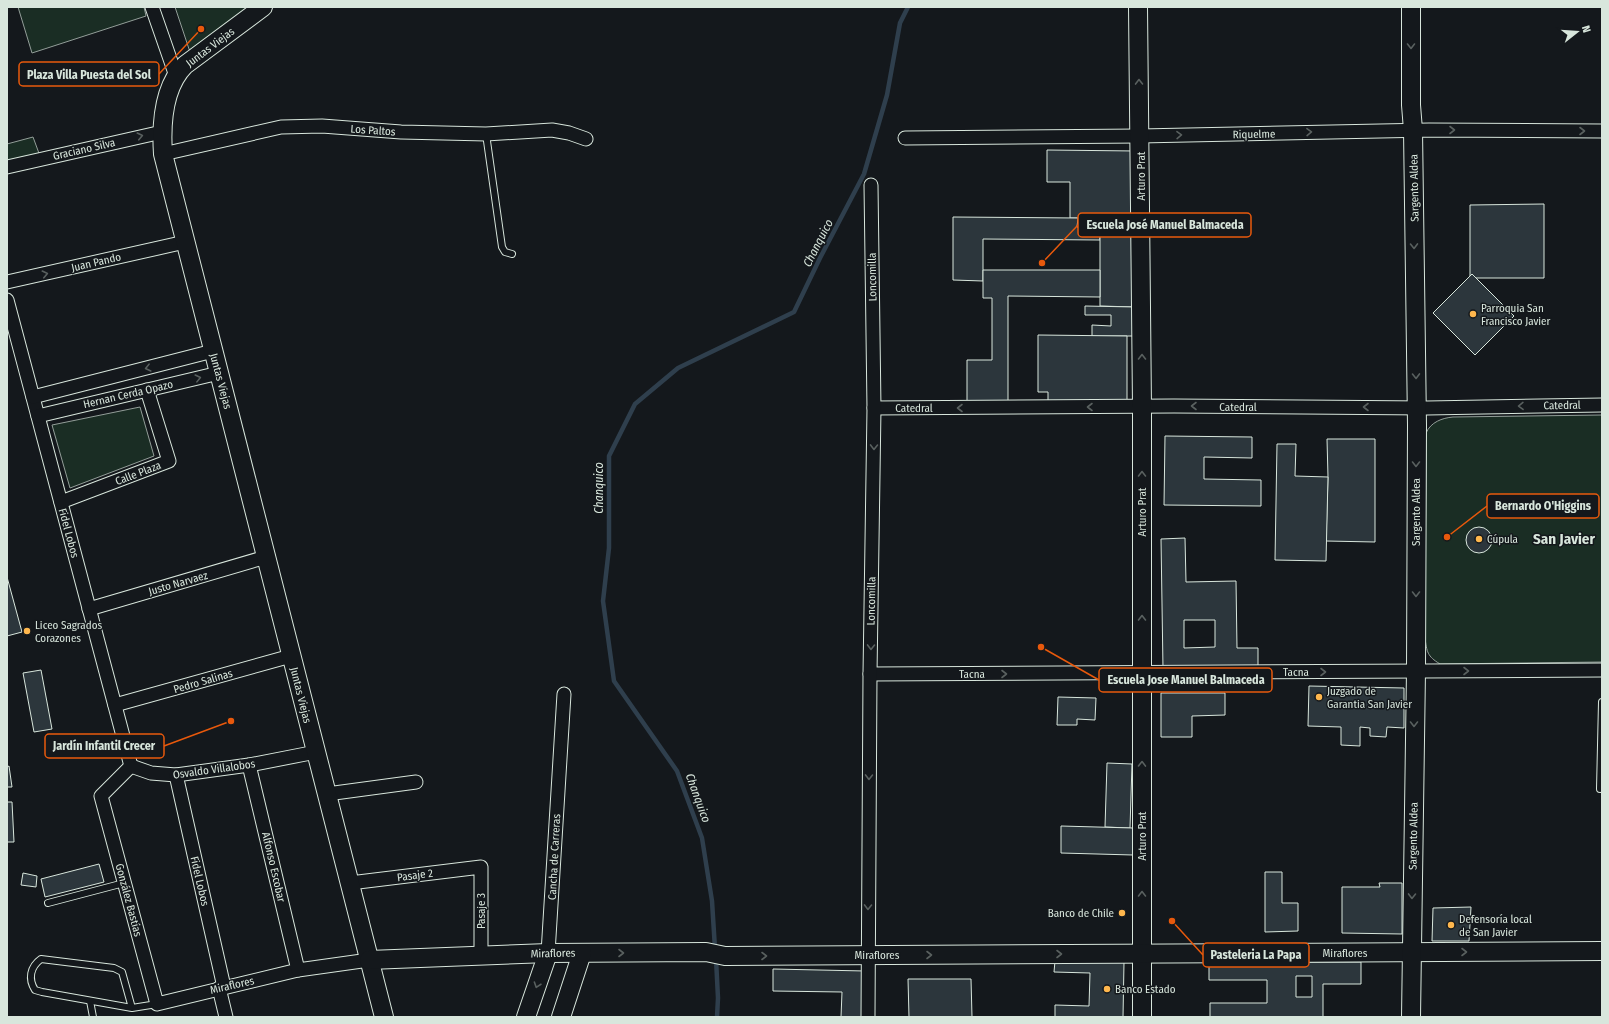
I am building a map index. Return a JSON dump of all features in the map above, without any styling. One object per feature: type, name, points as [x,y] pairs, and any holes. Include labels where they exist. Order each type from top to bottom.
[{"type":"street","points":[[152,7],[176,76]]},
{"type":"street","name":"Juntas Viejas","points":[[262,7],[186,64],[176,76],[166,102],[162,132],[163,154],[384,1017]]},
{"type":"street","name":"Arturo Prat","points":[[1138,7],[1142,406],[1142,1017]]},
{"type":"street","name":"Sargento Aldea","points":[[1411,7],[1411,105],[1413,130],[1416,408],[1416,671],[1411,1017]]},
{"type":"street","name":"Los Paltos","points":[[163,154],[281,127],[322,126],[401,132],[486,134],[552,130],[569,133],[586,139]]},
{"type":"street","name":"Riquelme","points":[[905,138],[1140,136],[1413,130],[1602,131]]},
{"type":"street","name":"Graciano Silva","points":[[7,167],[162,132]]},
{"type":"street","name":"Loncomilla","points":[[868,1017],[870,674],[874,408],[871,185]]},
{"type":"street","name":"Juan Pando","points":[[7,282],[185,242]]},
{"type":"street","name":"Fidel Lobos","points":[[7,300],[132,766]]},
{"type":"street","name":"Hernan Cerda Opazo","points":[[33,397],[213,351]]},
{"type":"street","name":"Hernan Cerda Opazo","points":[[38,416],[219,373]]},
{"type":"street","name":"Calle Plaza","points":[[61,502],[169,461],[147,390]]},
{"type":"street","name":"Catedral","points":[[874,408],[1142,406],[1416,408],[1602,405]]},
{"type":"street","name":"Justo Narvaez","points":[[90,609],[266,557]]},
{"type":"street","name":"Pedro Salinas","points":[[115,705],[291,656]]},
{"type":"street","name":"Tacna","points":[[870,674],[1602,670]]},
{"type":"street","name":"Cancha de Carreras","points":[[526,1017],[548,953],[564,694]]},
{"type":"street","name":"Osvaldo Villalobos","points":[[132,766],[151,774],[176,775],[249,765],[316,752]]},
{"type":"street","name":"Alfonso Escobar","points":[[249,765],[298,970]]},
{"type":"street","name":"González Bastías","points":[[132,766],[101,796],[157,1004]]},
{"type":"street","name":"Fidel Lobos","points":[[176,775],[222,987],[226,1017]]},
{"type":"street","points":[[327,794],[416,782]]},
{"type":"street","name":"Pasaje 2","points":[[350,883],[481,867]]},
{"type":"street","name":"Pasaje 3","points":[[481,867],[481,955]]},
{"type":"street","name":"Miraflores","points":[[157,1004],[222,987],[298,970],[369,960],[481,955],[706,952],[725,956],[868,956],[1602,951]]},
{"type":"street","points":[[561,1017],[582,953]]},
{"type":"lane","points":[[486,134],[502,247],[505,252],[512,254]]},
{"type":"lane","points":[[1600,789],[1602,702]]},
{"type":"lane","points":[[48,904],[124,883]]},
{"type":"lane","points":[[132,1008],[122,972],[114,968],[40,960],[35,963],[31,971],[32,984],[35,990],[132,1008],[157,1004]]},
{"type":"lane","points":[[90,1001],[93,1017]]},
{"type":"green space","points":[[18,7],[144,7],[146,16],[32,53]]},
{"type":"green space","points":[[175,7],[250,7],[190,52]]},
{"type":"green space","points":[[33,137],[40,156],[7,162],[7,144]]},
{"type":"green space","points":[[140,407],[154,456],[70,488],[52,425]]},
{"type":"green space","points":[[1602,415],[1602,662],[1440,664],[1432,659],[1426,647],[1425,638],[1426,433],[1428,429],[1437,421],[1453,417]]},
{"type":"building","points":[[1047,150],[1136,151],[1136,219],[1070,218],[1070,182],[1047,182]]},
{"type":"building","points":[[1544,204],[1544,278],[1470,278],[1470,205]]},
{"type":"building","points":[[953,217],[1078,218],[1077,227],[1100,227],[1100,240],[983,239],[983,281],[953,280]]},
{"type":"building","points":[[1107,218],[1136,219],[1135,307],[1100,306],[1100,227],[1107,228]]},
{"type":"building","points":[[983,270],[1100,270],[1100,297],[1008,296],[1008,402],[967,402],[967,360],[992,360],[992,298],[983,298]]},
{"type":"building","name":"Parroquia San Francisco Javier","points":[[1472,274],[1514,316],[1475,355],[1433,313]]},
{"type":"building","points":[[1085,306],[1135,307],[1135,336],[1092,336],[1092,325],[1111,326],[1111,315],[1085,315]]},
{"type":"building","points":[[1038,335],[1127,336],[1127,403],[1048,402],[1048,392],[1038,392]]},
{"type":"building","points":[[1165,436],[1252,437],[1252,458],[1204,457],[1204,479],[1261,480],[1261,506],[1164,505]]},
{"type":"building","points":[[1327,439],[1375,439],[1375,542],[1326,541],[1328,477]]},
{"type":"building","points":[[1277,444],[1296,444],[1295,476],[1328,477],[1326,561],[1275,560]]},
{"type":"building","name":"Cúpula","points":[[1479,527],[1488,531],[1492,540],[1488,549],[1479,553],[1470,549],[1466,540],[1470,531]]},
{"type":"building","points":[[1185,538],[1186,582],[1236,581],[1237,648],[1258,648],[1258,668],[1163,669],[1161,539]],"holes":[[[1184,620],[1215,620],[1215,647],[1184,648]]]},
{"type":"building","points":[[7,577],[22,632],[7,636]]},
{"type":"building","points":[[41,670],[52,729],[34,732],[23,673]]},
{"type":"building","points":[[1309,686],[1404,688],[1404,728],[1387,727],[1386,737],[1370,736],[1370,728],[1360,727],[1360,746],[1341,745],[1341,727],[1308,726]]},
{"type":"building","points":[[1161,693],[1225,693],[1225,715],[1192,716],[1192,737],[1161,737]]},
{"type":"building","points":[[1058,697],[1096,698],[1095,720],[1077,719],[1077,725],[1057,725]]},
{"type":"building","points":[[1107,763],[1132,764],[1130,828],[1105,827]]},
{"type":"building","points":[[9,766],[12,787],[7,787],[7,767]]},
{"type":"building","points":[[7,802],[12,802],[14,842],[7,842]]},
{"type":"building","points":[[1061,826],[1133,828],[1133,855],[1061,853]]},
{"type":"building","points":[[99,864],[104,882],[45,897],[41,879]]},
{"type":"building","points":[[1265,872],[1282,872],[1282,903],[1298,903],[1298,931],[1265,932]]},
{"type":"building","points":[[23,873],[37,876],[36,887],[21,885]]},
{"type":"building","points":[[1379,883],[1402,883],[1402,934],[1342,933],[1342,887],[1380,887]]},
{"type":"building","name":"Defensoría local de San Javier","points":[[1471,907],[1469,941],[1432,941],[1433,908]]},
{"type":"building","name":"Banco Estado","points":[[1055,961],[1124,962],[1123,1017],[1055,1017],[1055,1005],[1089,1006],[1090,973],[1054,972]]},
{"type":"building","points":[[1209,962],[1361,962],[1361,984],[1323,984],[1323,1017],[1210,1017],[1210,1003],[1267,1003],[1267,980],[1209,980]],"holes":[[[1296,976],[1312,976],[1312,997],[1296,997]]]},
{"type":"building","points":[[773,969],[865,971],[865,1017],[841,1017],[842,992],[773,991]]},
{"type":"building","points":[[908,979],[971,979],[972,1017],[909,1017]]},
{"type":"waterway","name":"Chanquico","points":[[715,949],[712,901],[702,838],[677,771],[614,681],[603,601],[609,548],[609,456],[635,404],[678,368],[794,312],[820,258],[864,174],[887,95],[900,23],[908,7]]},
{"type":"waterway","name":"Chanquico","points":[[716,959],[718,998],[717,1017]]},
{"type":"place","name":"Plaza Villa Puesta del Sol","points":[[201,29]]},
{"type":"place","name":"Escuela José Manuel Balmaceda","points":[[1042,263]]},
{"type":"place","name":"Parroquia San Francisco Javier","points":[[1473,314]]},
{"type":"place","name":"Bernardo O'Higgins","points":[[1447,537]]},
{"type":"place","name":"Cúpula","points":[[1479,539]]},
{"type":"place","name":"Liceo Sagrados Corazones","points":[[27,631]]},
{"type":"place","name":"Escuela Jose Manuel Balmaceda","points":[[1041,647]]},
{"type":"place","name":"Juzgado de Garantia San Javier","points":[[1319,697]]},
{"type":"place","name":"Jardín Infantil Crecer","points":[[231,721]]},
{"type":"place","name":"Banco de Chile","points":[[1122,913]]},
{"type":"place","name":"Pasteleria La Papa","points":[[1172,921]]},
{"type":"place","name":"Defensoría local de San Javier","points":[[1451,925]]},
{"type":"place","name":"Banco Estado","points":[[1107,989]]},
{"type":"district","name":"San Javier","points":[[1564,539]]}]
